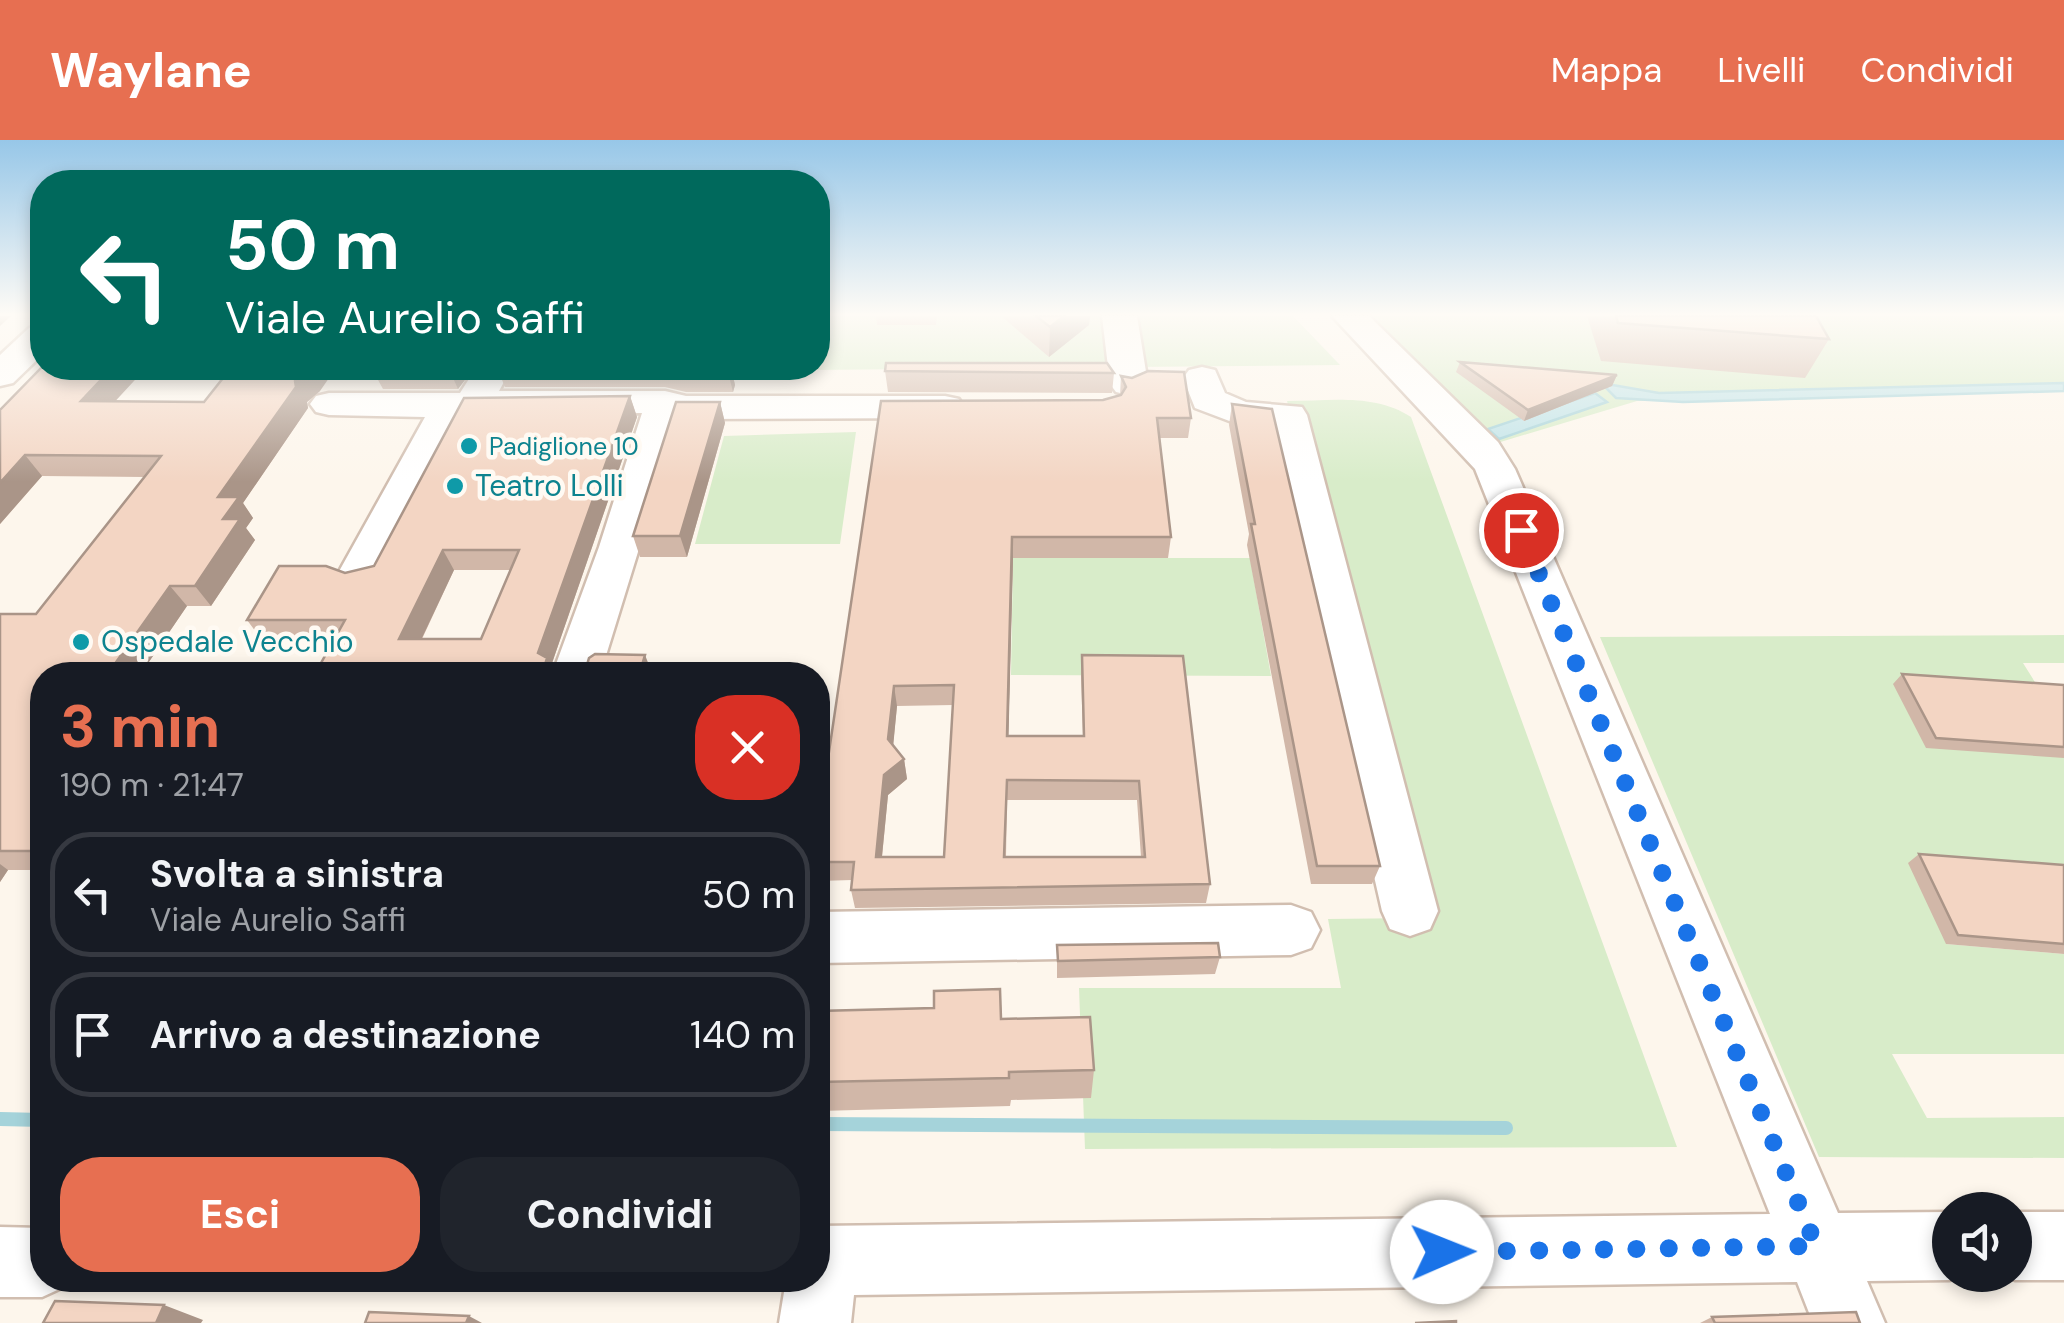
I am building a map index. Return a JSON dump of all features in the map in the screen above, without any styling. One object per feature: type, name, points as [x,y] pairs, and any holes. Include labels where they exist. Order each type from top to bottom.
[{"type":"street","points":[[1127,371],[1128,381],[1209,378],[1208,400],[1240,413],[1288,415],[1410,912]]},
{"type":"street","points":[[1404,371],[1484,451],[1496,469],[1849,1323]]},
{"type":"street","points":[[359,576],[462,404],[484,380]]},
{"type":"street","points":[[580,662],[666,402]]},
{"type":"street","points":[[329,404],[666,402],[682,408],[986,407]]},
{"type":"street","points":[[830,938],[1290,930]]},
{"type":"street","points":[[830,968],[994,964],[1090,934]]},
{"type":"street","points":[[830,1282],[1816,1246],[1932,1246]]},
{"type":"street","points":[[2032,1246],[2064,1246]]},
{"type":"street","points":[[0,1262],[30,1262]]},
{"type":"green space","points":[[1413,371],[2064,371],[2064,389],[1789,400],[1637,401],[1484,447]]},
{"type":"green space","points":[[1287,401],[1367,401],[1411,417],[1677,1147],[1085,1149],[1079,988],[1341,988],[1328,919],[1417,918]]},
{"type":"green space","points":[[856,432],[840,544],[695,544],[724,436]]},
{"type":"green space","points":[[1013,558],[1250,558],[1271,676],[1011,675]]},
{"type":"green space","points":[[2064,635],[2064,663],[2023,663],[2043,695],[2064,758],[2064,876],[1946,944],[2064,954],[2064,1054],[1892,1054],[1927,1118],[2064,1117],[2064,1158],[1819,1157],[1600,637]]},
{"type":"water","points":[[1601,383],[1659,393],[2064,383],[2064,391],[1683,402],[1616,398]]},
{"type":"water","points":[[1595,393],[1607,402],[1499,439],[1488,429]]},
{"type":"building","points":[[909,371],[1113,371],[1114,373]]},
{"type":"building","points":[[1148,371],[1184,372],[1191,418],[1157,418],[1171,537],[1012,537],[1007,736],[1084,736],[1082,655],[1183,656],[1210,884],[851,890],[854,862],[830,862],[830,745],[881,401],[1103,400],[1121,395],[1126,387],[1121,376],[1132,378]],"holes":[[[954,685],[944,857],[876,857],[884,775],[904,759],[888,739],[894,686]],[[1007,780],[1139,781],[1145,857],[1004,857]]]},
{"type":"building","points":[[1473,371],[1617,375],[1528,410]]},
{"type":"building","points":[[30,379],[101,380],[81,401],[204,402],[221,380],[296,380],[296,387],[218,497],[239,497],[223,519],[240,519],[195,586],[170,586],[116,662],[30,662],[30,851],[0,851],[0,614],[36,614],[161,456],[25,455],[0,483],[0,410]]},
{"type":"building","points":[[630,396],[538,653],[547,658],[546,662],[322,662],[345,620],[247,620],[279,566],[326,566],[345,573],[374,566],[464,398]],"holes":[[[443,550],[519,550],[481,639],[399,639]]]},
{"type":"building","points":[[676,402],[720,402],[680,536],[633,536]]},
{"type":"building","points":[[1232,404],[1272,409],[1380,866],[1317,866],[1251,524],[1255,524]]},
{"type":"building","points":[[595,654],[645,655],[643,662],[588,662]]},
{"type":"building","points":[[1902,674],[2064,685],[2064,747],[1936,738]]},
{"type":"building","points":[[1919,854],[2064,865],[2064,944],[1958,935]]},
{"type":"building","points":[[1218,943],[1220,957],[1058,961],[1057,945]]},
{"type":"building","points":[[1000,989],[1001,1019],[1090,1017],[1094,1070],[1009,1072],[1009,1078],[830,1082],[830,1011],[934,1008],[934,991]]},
{"type":"building","points":[[55,1301],[164,1305],[156,1323],[43,1323]]},
{"type":"building","points":[[369,1312],[469,1316],[466,1323],[365,1323]]},
{"type":"building","points":[[1856,1312],[1860,1323],[1715,1323],[1712,1317]]},
{"type":"waterway","points":[[0,1119],[30,1120]]},
{"type":"waterway","points":[[830,1124],[1506,1128]]},
{"type":"place","name":"Padiglione 10","points":[[469,446]]},
{"type":"place","name":"Teatro Lolli","points":[[455,486]]},
{"type":"place","name":"Ospedale Vecchio","points":[[81,642]]},
{"type":"route","points":[[1442,1252],[1816,1246],[1521,530]]}]
